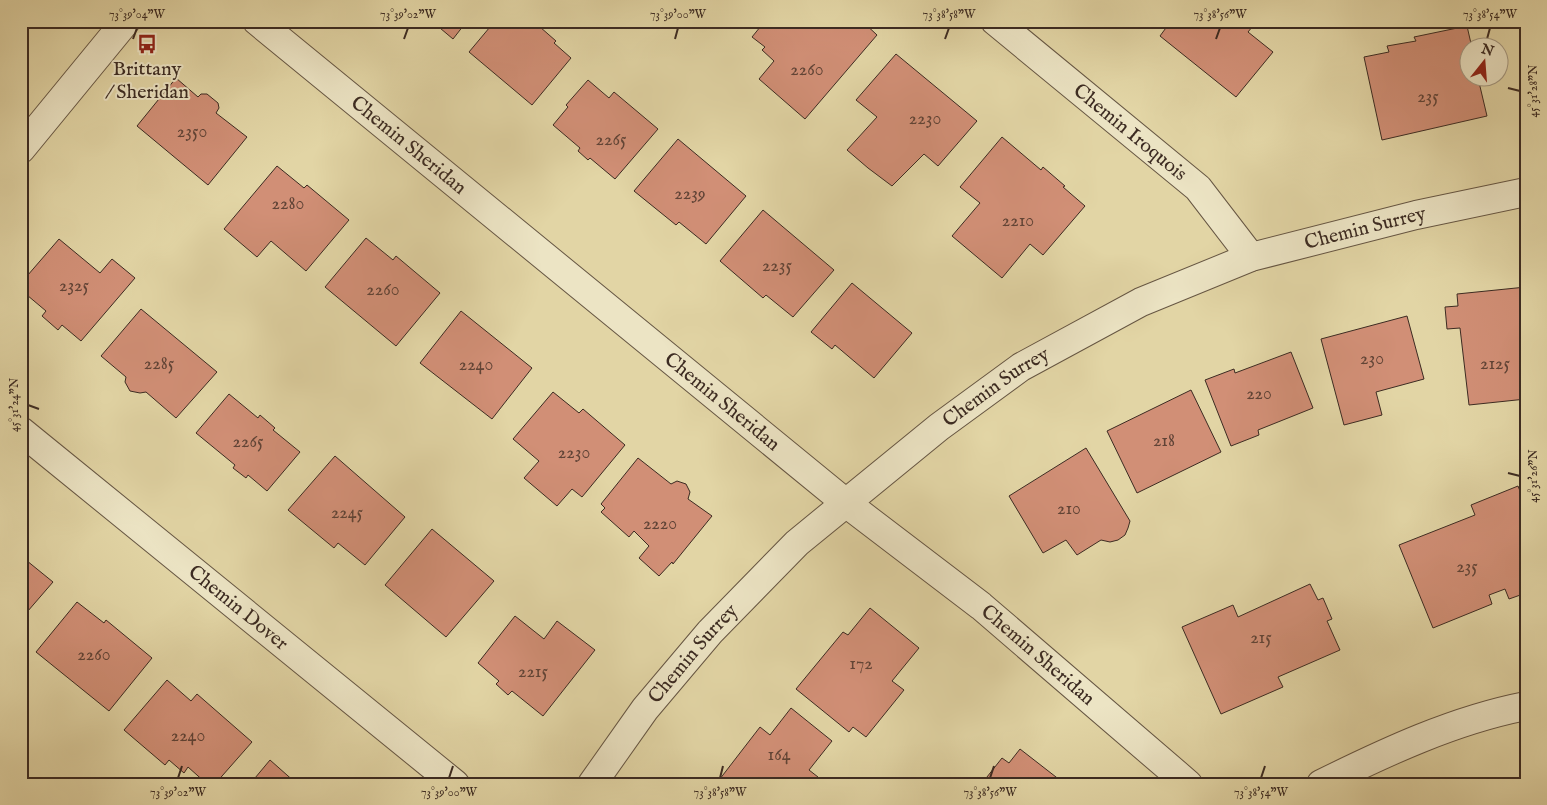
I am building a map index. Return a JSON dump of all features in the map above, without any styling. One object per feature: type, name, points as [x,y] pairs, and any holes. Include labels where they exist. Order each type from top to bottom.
[{"type":"street","points":[[21,149],[126,21]]},
{"type":"street","name":"Chemin Sheridan","points":[[257,21],[846,502],[981,606],[1188,784]]},
{"type":"street","name":"Chemin Iroquois","points":[[995,21],[1198,188],[1251,257]]},
{"type":"street","name":"Chemin Surrey","points":[[592,784],[645,709],[710,632],[797,543],[939,427],[1021,368],[1141,302],[1251,257],[1416,216],[1526,192]]},
{"type":"street","name":"Chemin Dover","points":[[21,431],[455,784]]},
{"type":"street","points":[[1321,784],[1415,740],[1499,711],[1526,706]]},
{"type":"building","points":[[421,21],[467,21],[453,39],[434,23],[430,28]]},
{"type":"building","points":[[495,21],[545,21],[540,27],[571,58],[532,105],[469,52]]},
{"type":"building","points":[[765,21],[862,21],[877,35],[805,119],[759,79],[774,61],[762,50],[765,47],[752,37]]},
{"type":"building","points":[[1171,21],[1257,21],[1248,32],[1273,52],[1236,97],[1160,36]]},
{"type":"building","points":[[1350,21],[1367,21],[1353,28]]},
{"type":"building","points":[[1467,26],[1470,38],[1460,38],[1460,88],[1480,88],[1487,116],[1382,140],[1364,57],[1389,52],[1387,46],[1416,41],[1414,37]]},
{"type":"building","points":[[896,54],[977,121],[938,166],[924,154],[892,186],[847,150],[877,117],[856,100]]},
{"type":"building","points":[[176,78],[198,97],[201,94],[207,94],[218,103],[219,108],[216,113],[247,137],[208,185],[137,126]]},
{"type":"building","points":[[588,80],[609,98],[614,92],[658,129],[615,179],[590,158],[588,160],[578,151],[580,148],[553,125],[568,107],[566,105]]},
{"type":"building","points":[[1002,137],[1041,170],[1043,167],[1085,206],[1043,255],[1030,244],[1002,278],[952,236],[980,203],[960,187]]},
{"type":"building","points":[[678,139],[746,196],[706,244],[679,222],[676,225],[634,191]]},
{"type":"building","points":[[277,166],[304,188],[307,185],[349,220],[306,271],[271,241],[257,257],[224,229]]},
{"type":"building","points":[[763,210],[834,270],[793,317],[766,295],[763,298],[720,261]]},
{"type":"building","points":[[366,238],[393,260],[396,256],[440,293],[396,346],[325,287]]},
{"type":"building","points":[[59,239],[100,273],[112,259],[135,278],[81,341],[62,325],[58,330],[42,316],[46,311],[21,290],[21,283]]},
{"type":"building","points":[[852,283],[912,333],[874,378],[835,345],[832,349],[811,332]]},
{"type":"building","points":[[1526,287],[1526,399],[1469,405],[1460,328],[1447,329],[1445,307],[1458,306],[1457,294]]},
{"type":"building","points":[[141,309],[217,372],[176,418],[146,392],[130,391],[125,382],[126,377],[101,356]]},
{"type":"building","points":[[461,311],[532,368],[492,419],[420,363]]},
{"type":"building","points":[[1407,316],[1424,379],[1376,392],[1382,415],[1344,425],[1321,339]]},
{"type":"building","points":[[1291,352],[1313,408],[1258,430],[1259,435],[1231,446],[1205,380],[1234,369],[1235,373]]},
{"type":"building","points":[[1191,390],[1221,452],[1137,493],[1107,431]]},
{"type":"building","points":[[553,392],[579,413],[583,409],[625,445],[582,497],[572,489],[557,506],[524,478],[539,461],[513,439]]},
{"type":"building","points":[[229,394],[258,418],[260,415],[275,428],[273,430],[300,452],[267,491],[248,475],[246,478],[233,468],[235,465],[196,433]]},
{"type":"building","points":[[1086,448],[1130,521],[1128,528],[1125,535],[1118,540],[1110,542],[1101,540],[1077,555],[1066,540],[1043,553],[1009,496]]},
{"type":"building","points":[[335,456],[405,517],[365,565],[338,543],[334,548],[288,510]]},
{"type":"building","points":[[638,458],[671,484],[677,481],[686,484],[690,492],[688,499],[712,516],[673,564],[672,562],[659,576],[639,558],[649,546],[634,531],[629,537],[601,512],[605,508],[601,504]]},
{"type":"building","points":[[1518,486],[1526,506],[1526,593],[1509,599],[1505,589],[1489,595],[1492,604],[1433,628],[1399,545],[1475,515],[1471,505]]},
{"type":"building","points":[[432,529],[494,581],[446,637],[385,585]]},
{"type":"building","points":[[21,556],[53,582],[21,619]]},
{"type":"building","points":[[1310,584],[1318,600],[1323,598],[1332,619],[1327,621],[1340,650],[1278,677],[1283,687],[1221,714],[1182,627],[1233,605],[1238,617]]},
{"type":"building","points":[[77,602],[104,623],[106,620],[152,658],[109,711],[36,652]]},
{"type":"building","points":[[870,608],[919,648],[892,681],[904,690],[866,737],[853,727],[849,732],[796,689],[843,632],[848,635]]},
{"type":"building","points":[[515,616],[544,639],[557,621],[595,650],[543,716],[512,691],[508,695],[496,684],[499,681],[478,663]]},
{"type":"building","points":[[167,680],[191,701],[197,694],[252,742],[215,784],[207,784],[188,767],[184,773],[169,760],[165,765],[124,730]]},
{"type":"building","points":[[791,708],[832,741],[809,770],[818,777],[813,784],[716,784],[760,727],[770,735]]},
{"type":"building","points":[[1020,749],[1065,784],[985,784],[983,782],[1002,758],[1009,763]]},
{"type":"building","points":[[270,760],[296,783],[300,779],[305,784],[250,784]]},
{"type":"building","points":[[1526,779],[1526,784],[1468,784]]},
{"type":"place","name":"Brittany / Sheridan","points":[[147,44]]}]
